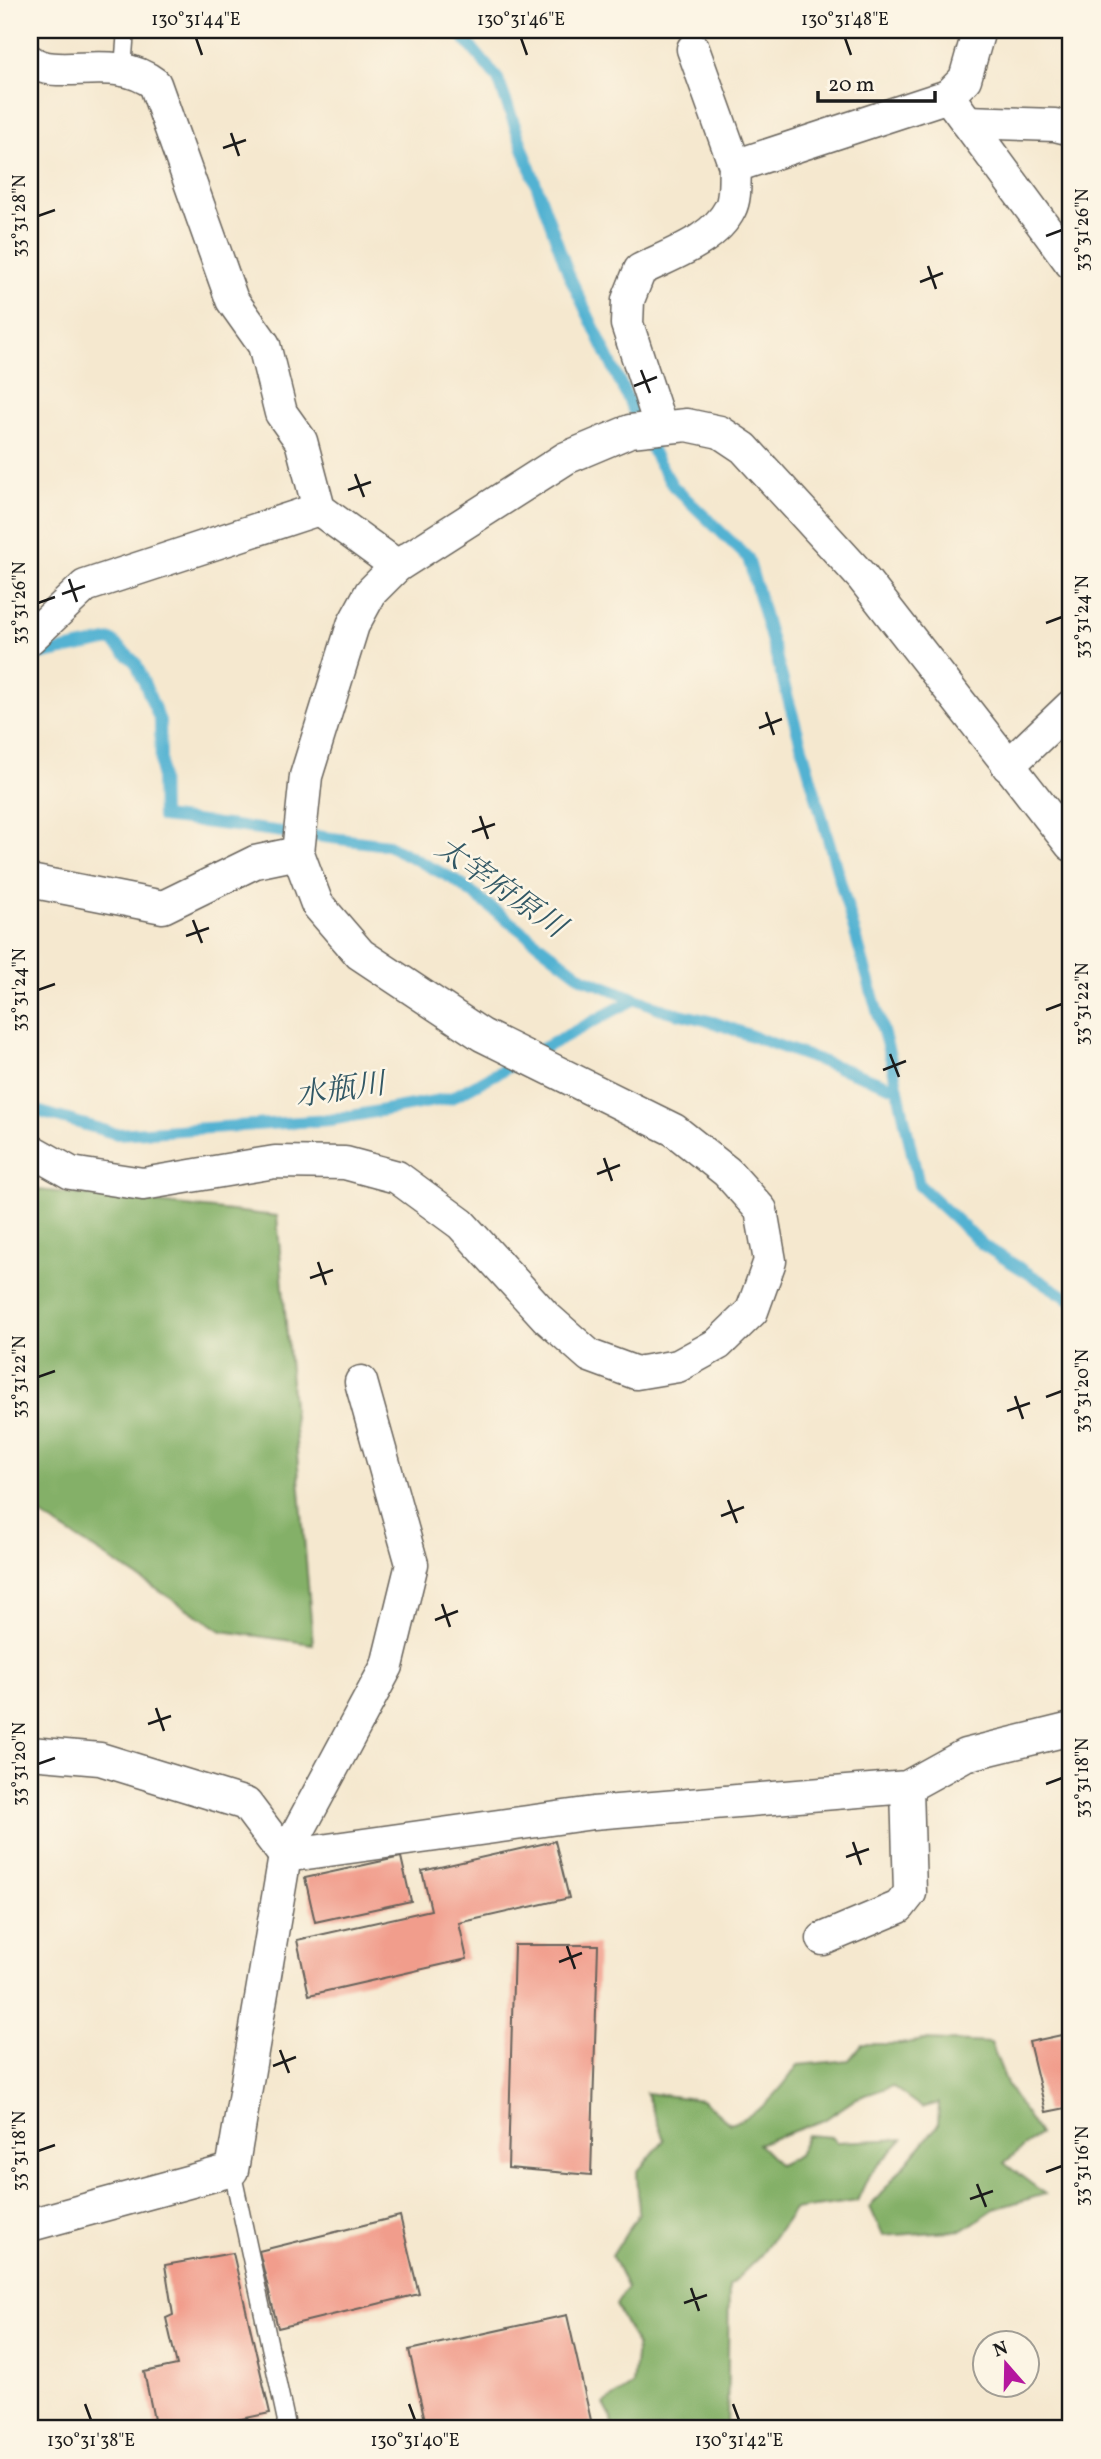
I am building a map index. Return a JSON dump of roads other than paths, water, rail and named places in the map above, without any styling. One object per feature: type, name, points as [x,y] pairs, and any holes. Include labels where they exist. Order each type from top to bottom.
[{"type":"street","points":[[735,166],[948,96],[965,79],[979,30]]},
{"type":"street","points":[[660,425],[627,324],[628,300],[640,270],[711,232],[731,209],[735,166],[693,49]]},
{"type":"street","points":[[30,61],[45,67],[123,68],[146,76],[155,84],[232,300],[264,345],[281,413],[301,442],[320,509],[397,566]]},
{"type":"street","points":[[948,96],[1071,263]]},
{"type":"street","points":[[967,122],[1055,125],[1071,129]]},
{"type":"street","points":[[30,1150],[71,1173],[143,1184],[275,1162],[345,1163],[397,1177],[461,1224],[546,1317],[590,1356],[636,1373],[678,1366],[718,1344],[752,1311],[771,1261],[761,1210],[727,1172],[674,1130],[482,1035],[360,954],[317,904],[298,853],[306,776],[353,625],[371,592],[397,566],[566,458],[630,431],[660,425],[687,425],[720,432],[744,448],[862,577],[1071,845]]},
{"type":"street","points":[[30,638],[85,586],[320,509]]},
{"type":"street","points":[[1008,766],[1071,706]]},
{"type":"street","points":[[30,881],[163,907],[255,862],[298,853]]},
{"type":"street","points":[[30,2225],[232,2170],[285,1856],[387,1666],[412,1564],[360,1382]]},
{"type":"street","points":[[285,1856],[593,1813],[907,1787],[965,1755],[1071,1729]]},
{"type":"street","points":[[30,1753],[100,1759],[246,1804],[285,1856]]},
{"type":"street","points":[[823,1939],[899,1907],[909,1893],[907,1787]]},
{"type":"lane","points":[[123,68],[126,30]]},
{"type":"lane","points":[[232,2170],[286,2421],[284,2429]]},
{"type":"waterway","name":"太宰府原川","points":[[457,30],[498,79],[569,275],[656,458],[673,486],[748,558],[892,1063],[919,1185],[983,1245],[1071,1300]]},
{"type":"waterway","name":"太宰府原川","points":[[30,657],[111,640],[136,663],[160,721],[162,817],[388,845],[455,880],[583,978],[664,1010],[713,1022],[898,1089]]},
{"type":"waterway","name":"水瓶川","points":[[30,1109],[117,1134],[330,1120],[451,1098],[635,999]]}]
